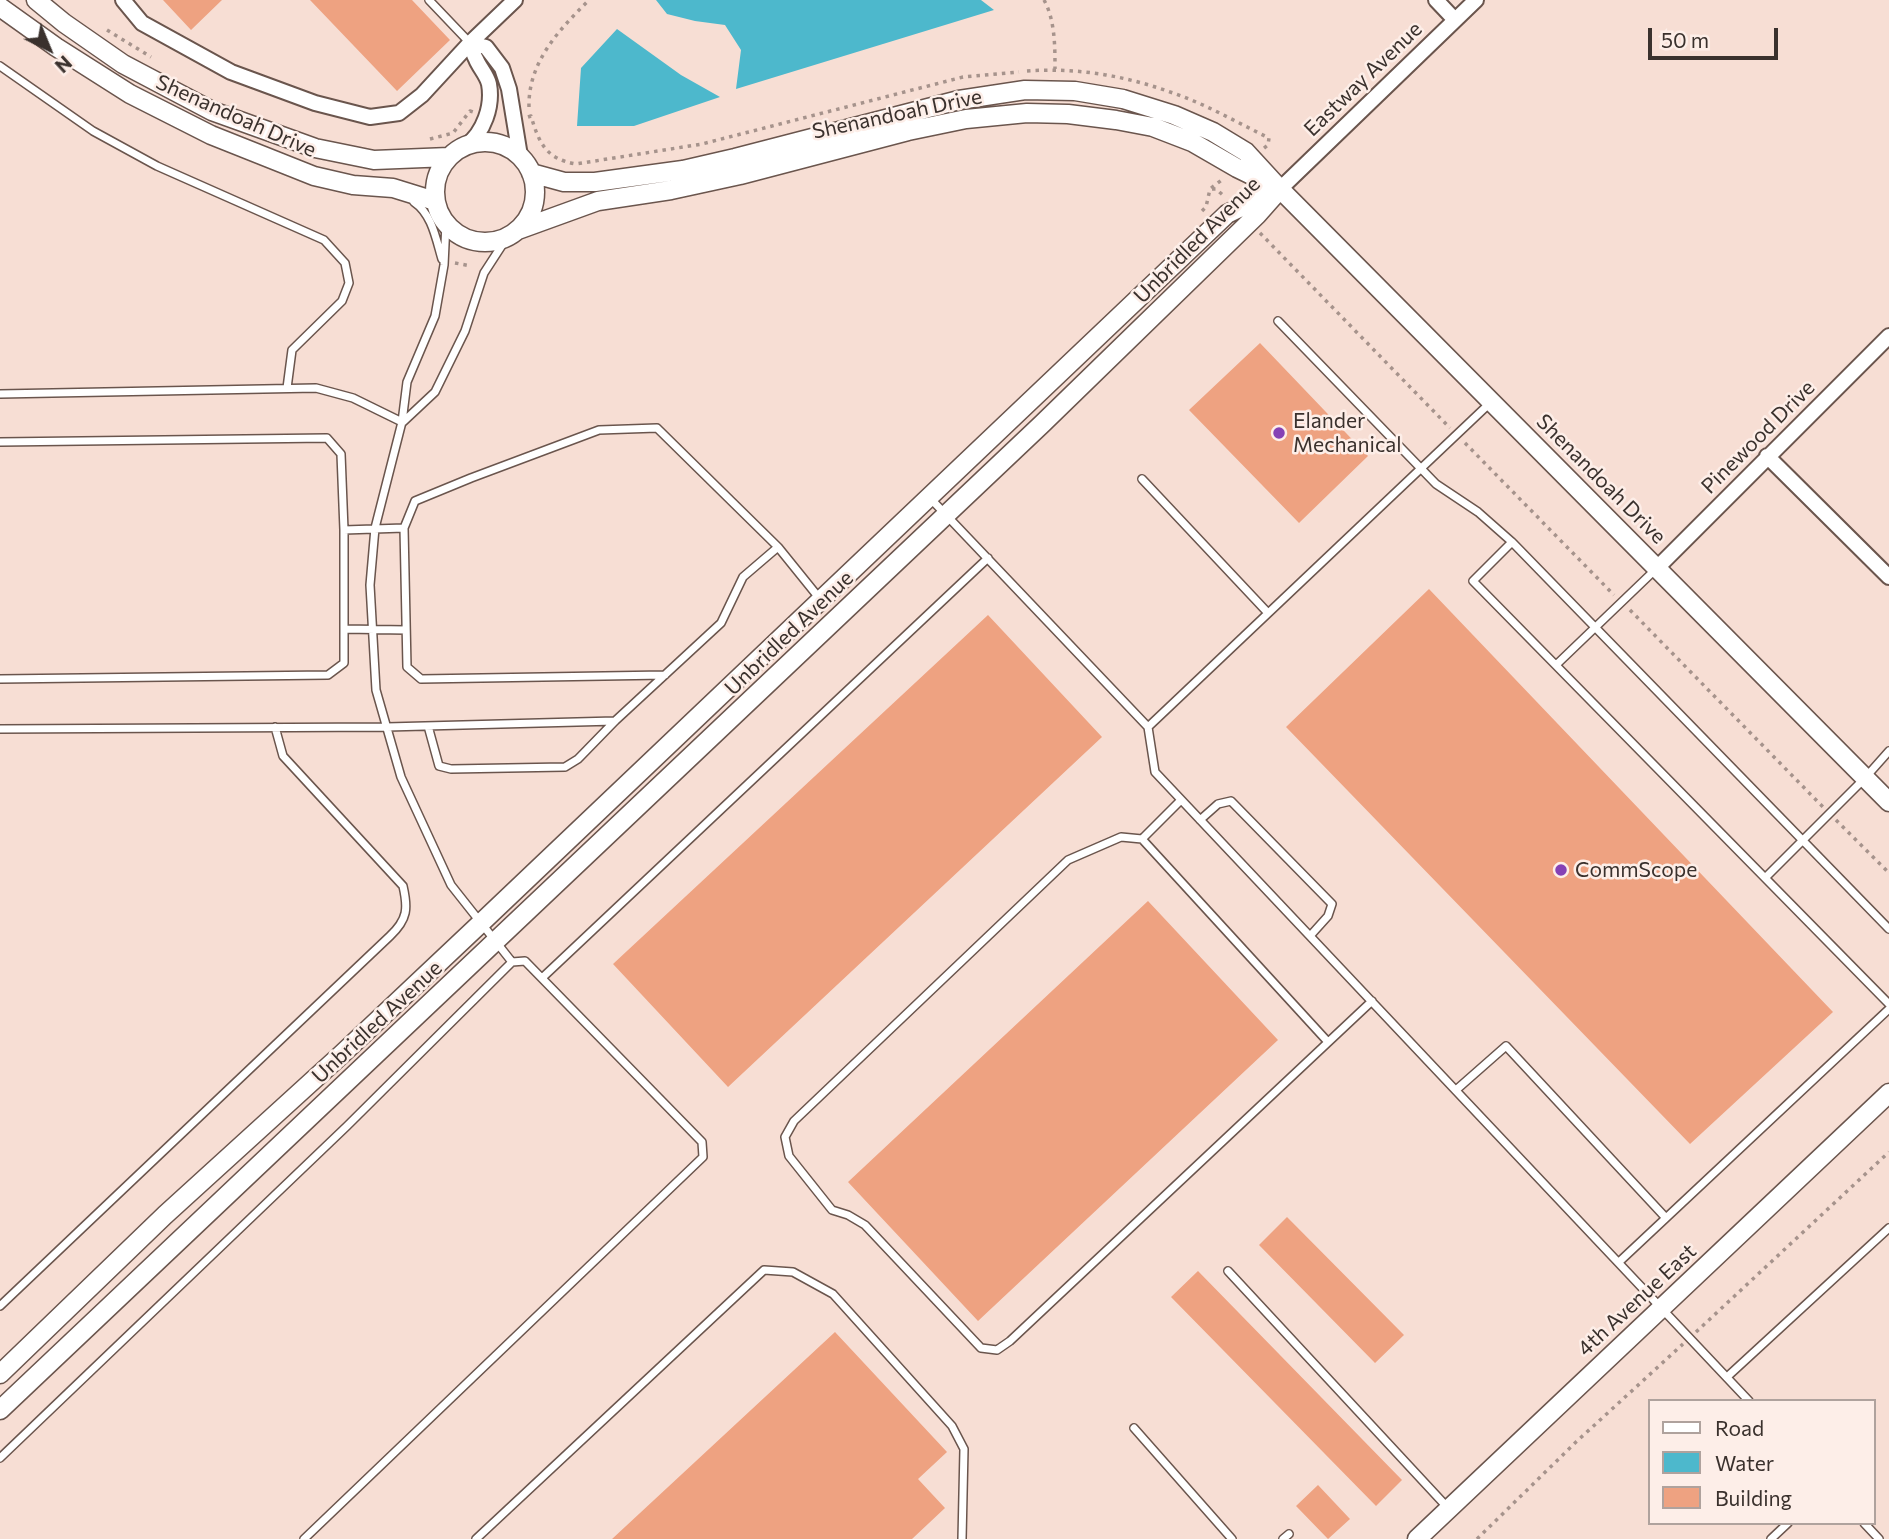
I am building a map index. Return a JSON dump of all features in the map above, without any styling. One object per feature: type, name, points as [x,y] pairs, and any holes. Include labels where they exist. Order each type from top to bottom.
[{"type":"street","name":"Shenandoah Drive","points":[[36,0],[122,64],[212,111],[315,148],[374,160],[449,157]]},
{"type":"street","points":[[123,0],[142,23],[231,72],[314,103],[370,117],[399,113],[422,96],[470,43],[515,0]]},
{"type":"street","points":[[1436,0],[1455,20]]},
{"type":"street","name":"Eastway Avenue","points":[[1280,189],[1476,0]]},
{"type":"street","name":"Shenandoah Drive","points":[[0,7],[130,94],[211,135],[314,176],[353,185],[393,188],[435,201]]},
{"type":"street","points":[[466,146],[480,142],[509,148],[520,156],[531,173],[535,188],[534,204],[528,218],[513,233],[494,242],[478,242],[463,237],[450,228],[440,215],[435,201],[435,185],[440,170],[449,157],[476,138],[485,122],[489,82],[470,43]]},
{"type":"street","points":[[470,43],[486,47],[502,68],[509,89],[520,156]]},
{"type":"street","name":"Shenandoah Drive","points":[[531,173],[564,181],[595,182],[683,170],[959,100],[1025,90],[1075,92],[1123,99],[1174,114],[1213,132],[1252,157],[1280,189],[1889,802]]},
{"type":"street","name":"Shenandoah Drive","points":[[513,233],[598,201],[671,190],[740,175],[908,131],[966,119],[1027,113],[1068,114],[1153,127],[1192,142],[1280,189]]},
{"type":"street","name":"Unbridled Avenue","points":[[0,1410],[946,515],[1244,215],[1280,189]]},
{"type":"street","name":"Unbridled Avenue","points":[[0,1374],[165,1214],[342,1054],[1227,214],[1244,215]]},
{"type":"street","name":"Pinewood Drive","points":[[1657,568],[1889,336]]},
{"type":"street","points":[[1767,456],[1889,577]]},
{"type":"street","name":"4th Avenue East","points":[[1417,1539],[1889,1093]]},
{"type":"lane","points":[[435,2],[470,43]]},
{"type":"lane","points":[[0,66],[93,131],[157,166],[324,240],[345,263],[349,283],[342,301],[292,351],[287,388]]},
{"type":"lane","points":[[489,82],[504,77]]},
{"type":"lane","points":[[393,188],[419,205],[433,226],[444,265]]},
{"type":"lane","points":[[446,223],[444,265],[435,316],[407,382],[402,422],[375,528],[370,585],[376,690],[401,777],[451,886],[512,962]]},
{"type":"lane","points":[[402,422],[435,391],[465,331],[484,273],[513,233]]},
{"type":"lane","points":[[1278,321],[1436,484],[1478,512],[1512,542],[1889,929]]},
{"type":"lane","points":[[0,394],[316,388],[352,398],[402,422]]},
{"type":"lane","points":[[1148,727],[1491,402]]},
{"type":"lane","points":[[665,675],[421,679],[407,667],[404,528],[415,501],[599,430],[657,428],[778,547],[821,600]]},
{"type":"lane","points":[[0,442],[327,438],[341,454],[344,530],[344,663],[328,675],[0,679]]},
{"type":"lane","points":[[1142,480],[1268,613]]},
{"type":"lane","points":[[929,497],[1148,727],[1155,772],[1747,1399]]},
{"type":"lane","points":[[344,530],[404,528]]},
{"type":"lane","points":[[1512,542],[1473,581],[1889,1004]]},
{"type":"lane","points":[[428,726],[439,766],[451,769],[565,767],[578,759],[720,623],[743,577],[778,547]]},
{"type":"lane","points":[[542,978],[988,558]]},
{"type":"lane","points":[[1556,665],[1657,568]]},
{"type":"lane","points":[[344,629],[406,630]]},
{"type":"lane","points":[[0,729],[387,727],[615,721]]},
{"type":"lane","points":[[0,1306],[390,936],[397,929],[407,908],[403,886],[283,757],[275,727]]},
{"type":"lane","points":[[1765,878],[1889,751]]},
{"type":"lane","points":[[1142,839],[1181,800]]},
{"type":"lane","points":[[1200,820],[1218,804],[1231,801],[1332,904],[1328,916],[1310,936]]},
{"type":"lane","points":[[1328,1042],[1142,839],[1121,837],[1068,860],[794,1121],[785,1137],[789,1156],[832,1210],[865,1224],[981,1348],[997,1350],[1020,1331],[1372,1001]]},
{"type":"lane","points":[[0,1458],[346,1126],[512,962],[525,961],[702,1142],[703,1157],[304,1539]]},
{"type":"lane","points":[[1619,1262],[1889,1009]]},
{"type":"lane","points":[[1456,1090],[1506,1046],[1666,1218]]},
{"type":"lane","points":[[1727,1377],[1889,1228]]},
{"type":"lane","points":[[476,1539],[764,1270],[793,1272],[833,1294],[952,1426],[964,1449],[962,1539]]},
{"type":"lane","points":[[1228,1271],[1448,1509]]},
{"type":"lane","points":[[1134,1428],[1232,1539]]},
{"type":"lane","points":[[1771,1539],[1786,1525]]},
{"type":"lane","points":[[1866,1525],[1878,1539]]},
{"type":"path","points":[[589,0],[561,28],[548,46],[537,66],[530,89],[529,105],[537,136],[547,151],[561,162],[576,164],[702,144],[963,77],[1055,69],[1128,79],[1183,96],[1269,138],[1268,145],[1252,157]]},
{"type":"path","points":[[1044,0],[1050,10],[1055,69]]},
{"type":"path","points":[[105,29],[152,58]]},
{"type":"path","points":[[424,141],[453,133],[470,111],[486,114]]},
{"type":"path","points":[[514,120],[531,116]]},
{"type":"path","points":[[1199,214],[1206,207],[1210,189],[1237,168]]},
{"type":"path","points":[[1210,189],[1216,189],[1244,215],[1620,602],[1889,873]]},
{"type":"path","points":[[455,263],[471,267]]},
{"type":"path","points":[[1477,1539],[1574,1447],[1576,1442],[1889,1152]]},
{"type":"water","points":[[656,0],[981,0],[994,10],[736,89],[741,50],[725,25],[667,14]]},
{"type":"water","points":[[617,29],[681,75],[720,97],[634,126],[577,126],[581,68]]},
{"type":"building","points":[[163,0],[222,0],[191,30]]},
{"type":"building","points":[[310,0],[412,0],[450,40],[397,91]]},
{"type":"building","name":"Elander Mechanical","points":[[1260,343],[1368,456],[1299,523],[1189,410]]},
{"type":"building","name":"CommScope","points":[[1429,589],[1833,1012],[1690,1144],[1286,727]]},
{"type":"building","points":[[988,615],[1102,737],[728,1087],[613,964]]},
{"type":"building","points":[[1148,901],[1278,1040],[978,1321],[848,1182]]},
{"type":"building","points":[[1287,1217],[1404,1335],[1375,1363],[1259,1245]]},
{"type":"building","points":[[1198,1271],[1402,1480],[1376,1506],[1171,1297]]},
{"type":"building","points":[[835,1332],[947,1452],[918,1479],[945,1508],[912,1539],[612,1539]]},
{"type":"building","points":[[1318,1485],[1350,1519],[1328,1539],[1296,1506]]},
{"type":"place","name":"Elander Mechanical","points":[[1279,433]]},
{"type":"place","name":"CommScope","points":[[1561,870]]}]
